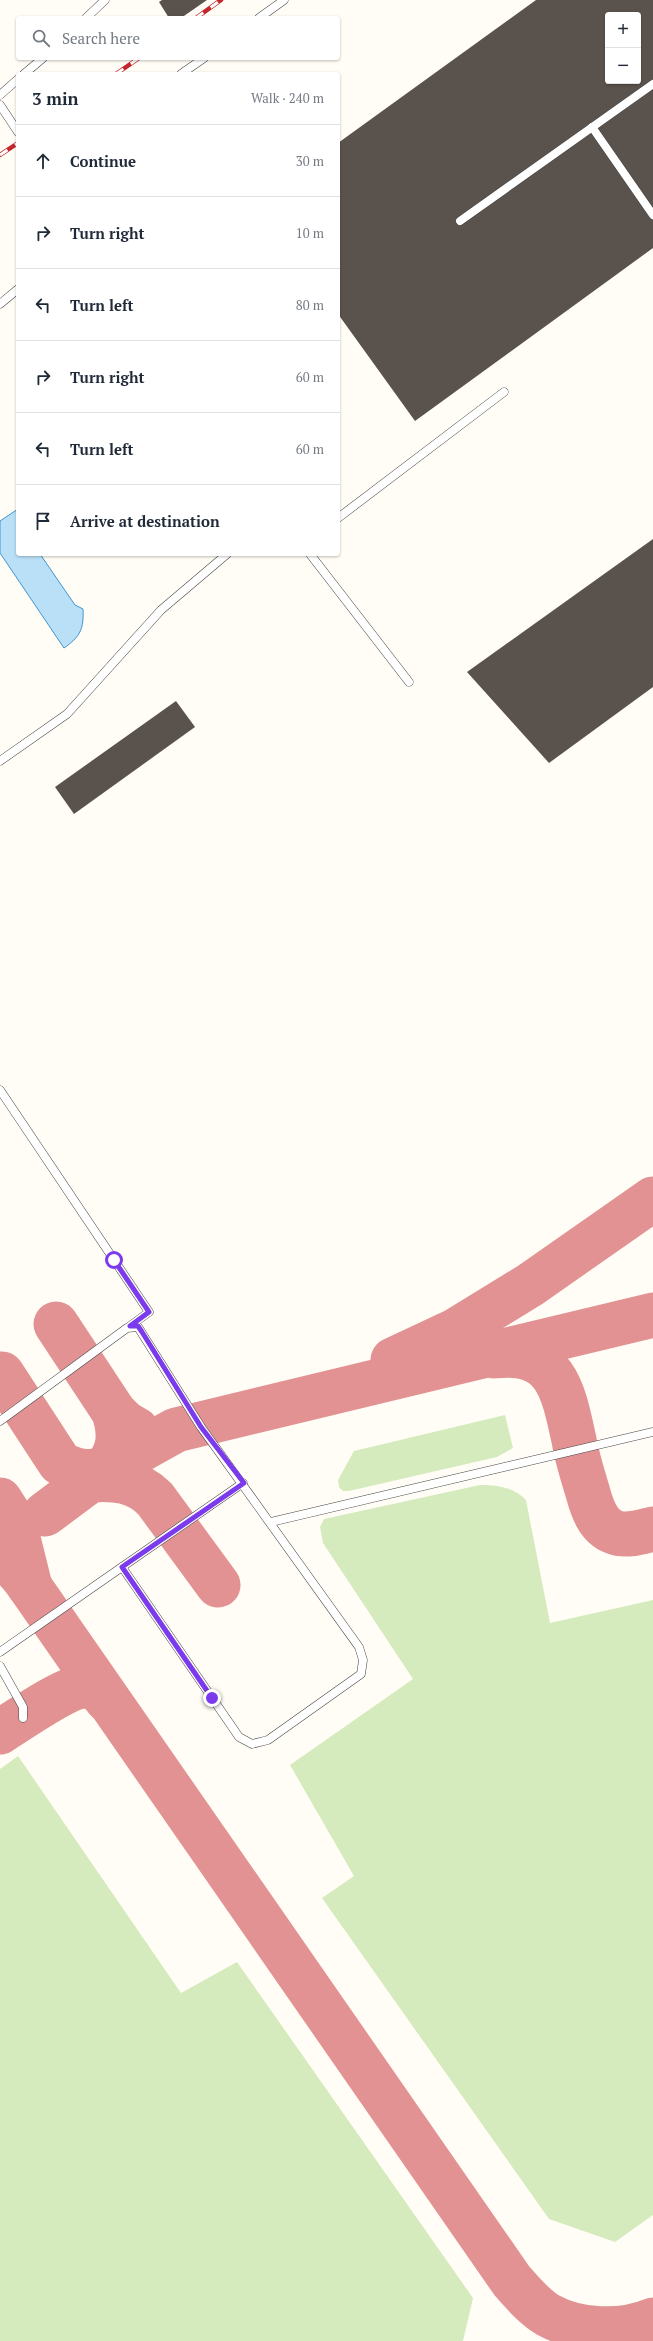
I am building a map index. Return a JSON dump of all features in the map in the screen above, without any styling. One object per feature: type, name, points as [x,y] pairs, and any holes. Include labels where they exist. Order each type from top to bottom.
[{"type":"lane","points":[[88,16],[105,0]]},
{"type":"lane","points":[[262,16],[284,0]]},
{"type":"lane","points":[[26,72],[41,60]]},
{"type":"lane","points":[[184,72],[201,60]]},
{"type":"lane","points":[[0,95],[16,81]]},
{"type":"lane","points":[[460,221],[653,84]]},
{"type":"lane","points":[[0,105],[16,129]]},
{"type":"lane","points":[[592,127],[653,215]]},
{"type":"lane","points":[[0,304],[16,291]]},
{"type":"lane","points":[[340,516],[504,392]]},
{"type":"lane","points":[[0,761],[67,714],[161,610],[225,556]]},
{"type":"lane","points":[[312,556],[409,682]]},
{"type":"lane","points":[[0,1090],[149,1312],[0,1421]]},
{"type":"lane","points":[[122,1567],[239,1737],[252,1744],[268,1740],[361,1674],[363,1660],[359,1647],[244,1483],[201,1427],[138,1326],[130,1326]]},
{"type":"lane","points":[[271,1522],[653,1432]]},
{"type":"lane","points":[[0,1652],[244,1483]]},
{"type":"lane","points":[[0,1666],[23,1707],[23,1718]]},
{"type":"green space","points":[[505,1415],[513,1448],[497,1457],[349,1491],[343,1491],[339,1487],[338,1480],[354,1451]]},
{"type":"green space","points":[[480,1485],[505,1488],[516,1492],[526,1500],[550,1623],[653,1600],[653,2215],[615,2242],[549,2219],[322,1898],[354,1876],[290,1765],[413,1679],[323,1543],[320,1527],[324,1519]]},
{"type":"green space","points":[[18,1756],[181,1993],[237,1962],[473,2298],[463,2341],[0,2341],[0,1769]]},
{"type":"water","points":[[16,510],[16,556],[41,556],[75,605],[83,609],[83,622],[80,632],[74,640],[64,648],[0,553],[0,521]]},
{"type":"building","points":[[162,0],[207,0],[184,16],[168,16],[159,2]]},
{"type":"building","points":[[536,0],[653,0],[653,248],[415,421],[340,317],[340,142]]},
{"type":"building","points":[[653,539],[653,687],[549,763],[467,672]]},
{"type":"building","points":[[176,701],[195,727],[74,814],[55,787]]},
{"type":"taxiway","points":[[393,1360],[455,1331],[530,1285],[653,1199]]},
{"type":"taxiway","points":[[45,1514],[104,1470],[176,1430],[653,1315]]},
{"type":"taxiway","points":[[56,1324],[114,1412],[125,1423],[137,1430]]},
{"type":"taxiway","points":[[494,1356],[515,1356],[531,1359],[544,1366],[553,1376],[566,1404],[578,1460],[592,1505],[596,1516],[600,1521],[608,1529],[623,1534],[634,1534],[653,1529]]},
{"type":"taxiway","points":[[2,1374],[60,1463],[71,1468],[82,1471],[104,1470],[113,1457],[118,1443],[118,1428],[114,1412]]},
{"type":"taxiway","points":[[89,1480],[116,1480],[133,1484],[148,1493],[155,1499],[218,1585]]},
{"type":"taxiway","points":[[0,1500],[14,1522],[30,1587]]},
{"type":"taxiway","points":[[0,1560],[14,1567],[30,1587],[512,2281],[529,2300],[543,2312],[560,2321],[573,2325],[600,2329],[614,2329],[653,2320]]},
{"type":"taxiway","points":[[0,1732],[43,1704],[79,1687],[87,1686],[96,1689],[107,1700]]},
{"type":"railway","points":[[199,16],[221,0]]},
{"type":"railway","points":[[119,72],[136,60]]},
{"type":"railway","points":[[0,155],[16,144]]},
{"type":"route","points":[[114,1260],[149,1312],[130,1326],[138,1326],[201,1424],[201,1427],[244,1483],[122,1567],[212,1698]]}]
